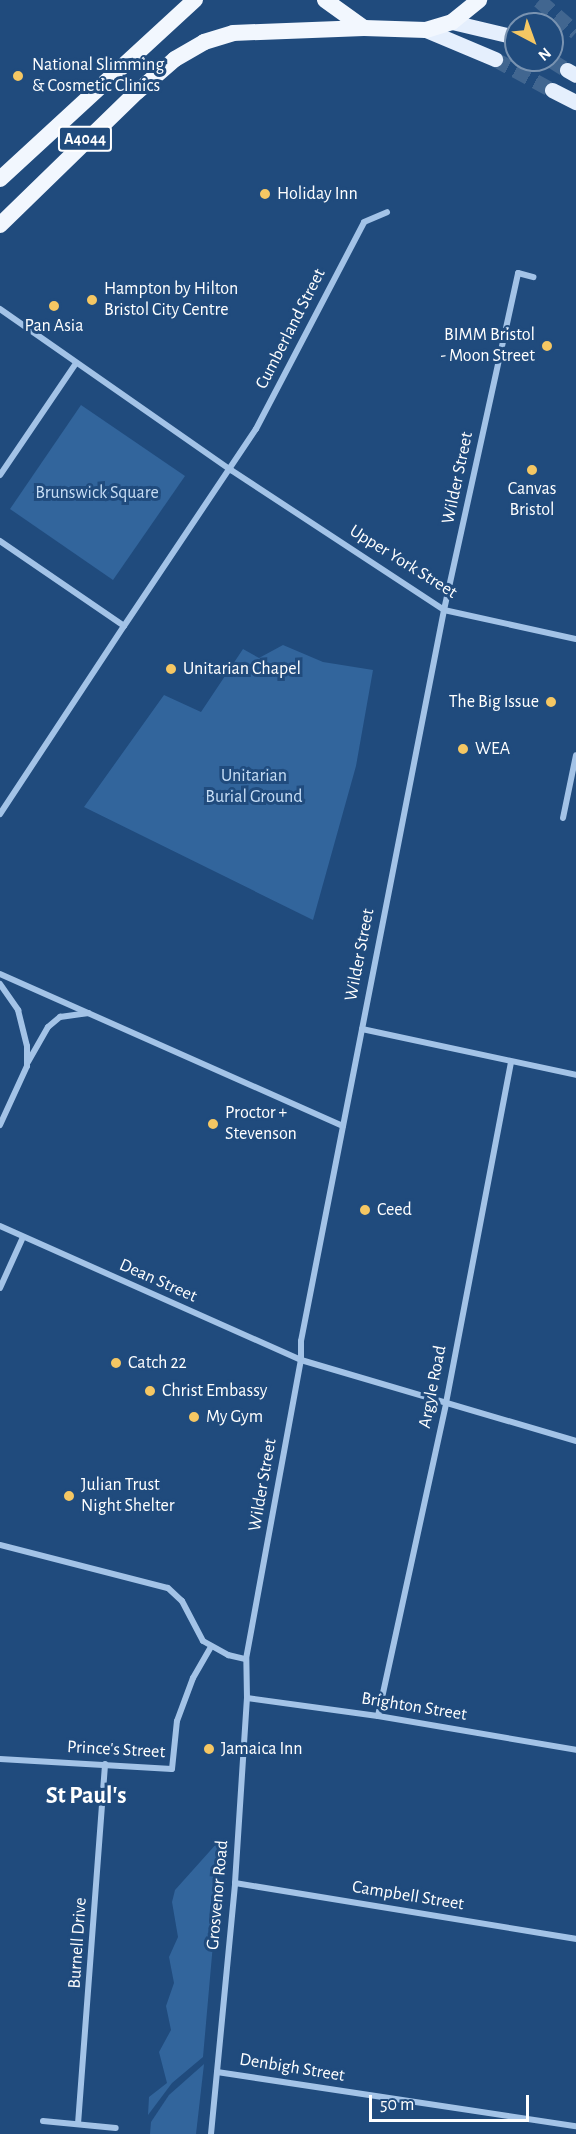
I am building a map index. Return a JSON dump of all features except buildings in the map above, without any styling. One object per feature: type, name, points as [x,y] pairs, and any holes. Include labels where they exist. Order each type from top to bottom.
[{"type":"highway","name":"A4044","points":[[0,179],[180,8],[195,0]]},
{"type":"highway","points":[[325,0],[364,28],[426,30],[452,22],[479,0]]},
{"type":"highway","name":"A4044","points":[[0,225],[137,92],[175,58],[204,42],[232,33],[304,33],[364,28]]},
{"type":"main road","points":[[452,22],[504,34]]},
{"type":"main road","points":[[426,30],[495,59]]},
{"type":"main road","points":[[552,90],[576,102]]},
{"type":"street","name":"Cumberland Street","points":[[231,470],[364,222],[387,212]]},
{"type":"street","name":"Wilder Street","points":[[246,1659],[301,1360],[301,1341],[444,609],[518,273],[533,277]]},
{"type":"street","name":"Upper York Street","points":[[0,309],[231,470],[444,609],[576,639]]},
{"type":"street","points":[[0,475],[76,363]]},
{"type":"street","points":[[0,814],[124,626],[231,470]]},
{"type":"street","points":[[0,541],[124,626]]},
{"type":"street","points":[[563,818],[573,784],[576,755]]},
{"type":"street","points":[[0,974],[93,1013],[343,1126]]},
{"type":"street","points":[[0,984],[18,1010],[24,1028],[27,1066]]},
{"type":"street","points":[[0,1125],[48,1027],[60,1017],[75,1012],[93,1013]]},
{"type":"street","points":[[362,1029],[576,1075]]},
{"type":"street","name":"Argyle Road","points":[[378,1716],[446,1403],[511,1062]]},
{"type":"street","name":"Dean Street","points":[[1,1226],[301,1360],[576,1441]]},
{"type":"street","points":[[0,1288],[23,1237]]},
{"type":"street","points":[[0,1545],[168,1588],[182,1601],[203,1641],[212,1647],[246,1659]]},
{"type":"street","name":"Prince's Street","points":[[0,1759],[172,1769],[177,1721],[193,1678],[212,1647]]},
{"type":"street","name":"Grosvenor Road","points":[[211,2134],[235,1883],[247,1698],[246,1659]]},
{"type":"street","name":"Brighton Street","points":[[247,1698],[378,1716],[576,1750]]},
{"type":"street","name":"Burnell Drive","points":[[78,2124],[105,1764]]},
{"type":"street","name":"Campbell Street","points":[[235,1883],[576,1939]]},
{"type":"street","name":"Denbigh Street","points":[[217,2072],[576,2126]]},
{"type":"street","points":[[43,2121],[116,2128]]},
{"type":"green space","name":"Brunswick Square","points":[[81,405],[185,476],[113,580],[10,509]]},
{"type":"green space","name":"Unitarian Burial Ground","points":[[283,645],[323,662],[373,670],[356,766],[313,920],[84,807],[164,695],[201,712],[243,649],[259,658]]},
{"type":"green space","points":[[218,1842],[222,1842],[203,2057],[172,2083],[148,2115],[149,2097],[167,2083],[159,2052],[171,2030],[166,2006],[174,1983],[169,1957],[178,1937],[172,1902],[175,1890]]},
{"type":"green space","points":[[204,2064],[196,2134],[150,2134],[151,2122],[169,2095]]},
{"type":"tunnel","points":[[539,0],[576,32]]},
{"type":"tunnel","points":[[495,59],[552,90]]},
{"type":"place","name":"National Slimming & Cosmetic Clinics","points":[[18,76]]},
{"type":"place","name":"Holiday Inn","points":[[265,194]]},
{"type":"place","name":"Hampton by Hilton Bristol City Centre","points":[[92,300]]},
{"type":"place","name":"Pan Asia","points":[[54,306]]},
{"type":"place","name":"BIMM Bristol - Moon Street","points":[[547,346]]},
{"type":"place","name":"Canvas Bristol","points":[[532,470]]},
{"type":"place","name":"Unitarian Chapel","points":[[171,669]]},
{"type":"place","name":"The Big Issue","points":[[551,702]]},
{"type":"place","name":"WEA","points":[[463,749]]},
{"type":"place","name":"Proctor + Stevenson","points":[[213,1124]]},
{"type":"place","name":"Ceed","points":[[365,1210]]},
{"type":"place","name":"Catch 22","points":[[116,1363]]},
{"type":"place","name":"Christ Embassy","points":[[150,1391]]},
{"type":"place","name":"My Gym","points":[[194,1417]]},
{"type":"place","name":"Julian Trust Night Shelter","points":[[69,1496]]},
{"type":"place","name":"Jamaica Inn","points":[[209,1749]]},
{"type":"district","name":"St Paul's","points":[[86,1797]]}]
